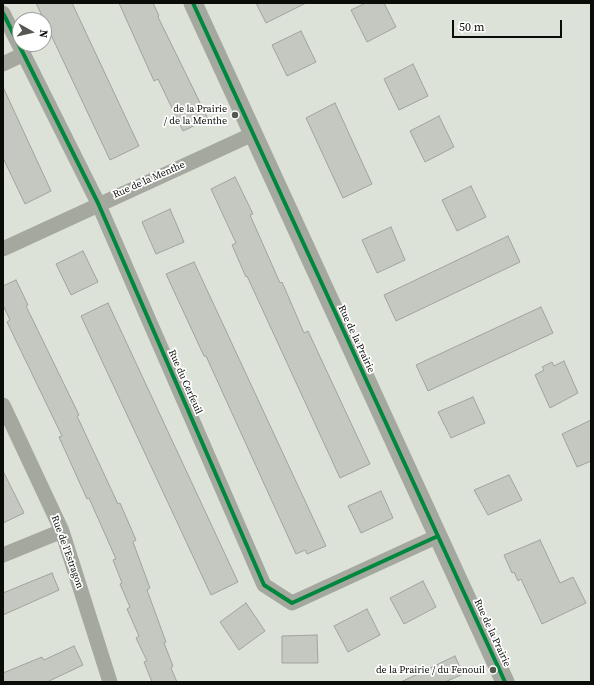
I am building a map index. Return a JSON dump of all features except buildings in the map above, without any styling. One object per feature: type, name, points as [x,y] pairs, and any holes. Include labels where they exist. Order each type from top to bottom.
[{"type":"street","name":"Rue de la Prairie","points":[[193,3],[505,682]]},
{"type":"street","name":"Rue du Cerfeuil","points":[[3,13],[98,203],[264,585],[292,603],[438,536]]},
{"type":"street","points":[[3,64],[24,54]]},
{"type":"street","name":"Rue de la Menthe","points":[[3,248],[98,203],[253,134]]},
{"type":"street","name":"Rue de l'Estragon","points":[[3,405],[62,531],[110,682]]},
{"type":"street","points":[[3,555],[62,531]]},
{"type":"cycle path","points":[[193,3],[505,682]]},
{"type":"cycle path","points":[[3,13],[98,203],[264,585],[292,603],[438,536]]},
{"type":"place","name":"de la Prairie / de la Menthe","points":[[235,115]]},
{"type":"place","name":"de la Prairie / du Fenouil","points":[[493,670]]}]
